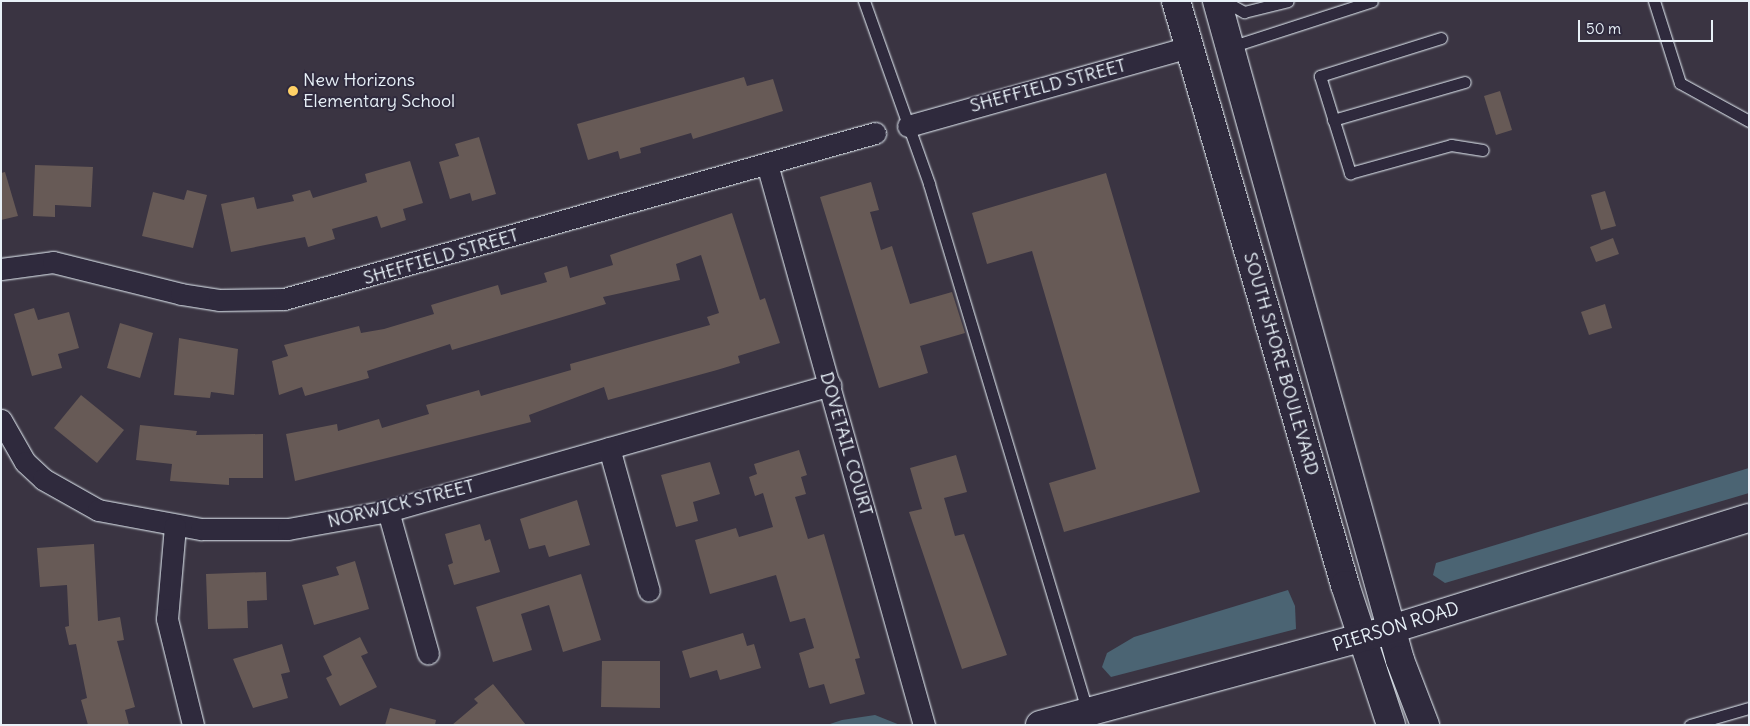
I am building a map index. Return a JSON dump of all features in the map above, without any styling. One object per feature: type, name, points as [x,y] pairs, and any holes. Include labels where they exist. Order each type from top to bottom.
[{"type":"street","name":"SOUTH SHORE BOULEVARD","points":[[1176,1],[1362,638],[1391,725]]},
{"type":"street","points":[[1181,1],[1203,31],[1230,47]]},
{"type":"street","points":[[1218,1],[1393,629],[1425,725]]},
{"type":"street","name":"SHEFFIELD STREET","points":[[908,126],[1189,47]]},
{"type":"street","points":[[1189,47],[1207,50],[1243,89]]},
{"type":"street","name":"SHEFFIELD STREET","points":[[1,268],[53,262],[200,297],[284,299],[875,133]]},
{"type":"street","name":"DOVETAIL COURT","points":[[767,164],[924,725]]},
{"type":"street","name":"NORWICK STREET","points":[[1,420],[26,462],[74,500],[175,526],[288,529],[388,510],[830,386]]},
{"type":"street","points":[[609,448],[649,591]]},
{"type":"street","points":[[388,510],[428,653]]},
{"type":"street","name":"PIERSON ROAD","points":[[1040,725],[1087,710],[1393,629],[1749,518]]},
{"type":"street","points":[[175,526],[167,619],[193,725]]},
{"type":"lane","points":[[864,1],[929,184],[1087,710]]},
{"type":"lane","points":[[1224,1],[1244,12],[1288,1]]},
{"type":"lane","points":[[1230,47],[1372,1]]},
{"type":"lane","points":[[1654,1],[1680,83],[1749,121]]},
{"type":"lane","points":[[1441,38],[1320,76],[1350,173],[1451,145],[1483,150]]},
{"type":"lane","points":[[1333,120],[1465,82]]},
{"type":"lane","points":[[1690,725],[1749,708]]},
{"type":"water","points":[[1749,468],[1749,493],[1445,583],[1433,575],[1436,563]]},
{"type":"water","points":[[1288,590],[1295,606],[1296,629],[1111,677],[1102,667],[1107,653],[1134,637]]},
{"type":"water","points":[[875,715],[900,725],[827,725],[842,720]]},
{"type":"building","points":[[744,77],[747,86],[773,79],[783,111],[693,139],[691,133],[640,148],[641,153],[620,159],[618,151],[588,160],[577,124]]},
{"type":"building","points":[[1500,91],[1512,130],[1496,135],[1484,96]]},
{"type":"building","points":[[479,137],[496,194],[472,201],[470,193],[450,199],[439,162],[459,156],[455,144]]},
{"type":"building","points":[[410,161],[423,203],[403,209],[406,220],[381,228],[377,216],[332,229],[335,239],[308,247],[305,237],[231,252],[221,204],[254,197],[257,209],[294,201],[292,195],[310,190],[313,198],[367,182],[365,174]]},
{"type":"building","points":[[35,165],[93,167],[91,207],[55,205],[55,217],[33,216]]},
{"type":"building","points":[[5,172],[18,216],[1,220],[1,173]]},
{"type":"building","points":[[1106,173],[1200,492],[1064,532],[1049,483],[1096,469],[1032,251],[987,264],[972,213]]},
{"type":"building","points":[[871,182],[879,210],[870,212],[881,250],[892,246],[910,304],[952,292],[965,333],[920,346],[928,373],[879,388],[820,197]]},
{"type":"building","points":[[187,190],[207,195],[193,248],[142,236],[153,192],[184,200]]},
{"type":"building","points":[[1605,191],[1616,226],[1601,230],[1591,195]]},
{"type":"building","points":[[732,213],[760,300],[765,298],[780,343],[738,356],[740,363],[717,370],[608,400],[604,387],[529,415],[531,422],[295,481],[286,434],[337,424],[338,431],[379,419],[382,428],[429,414],[426,405],[479,390],[481,396],[571,370],[570,364],[710,325],[707,317],[719,313],[701,255],[676,264],[680,280],[603,297],[606,304],[452,350],[450,344],[367,371],[369,378],[305,396],[302,387],[279,395],[272,361],[288,356],[284,345],[359,326],[361,333],[384,329],[434,314],[431,305],[498,285],[501,295],[547,282],[544,273],[567,266],[570,278],[613,265],[610,255]]},
{"type":"building","points":[[1613,238],[1619,254],[1596,262],[1590,247]]},
{"type":"building","points":[[1605,304],[1612,328],[1589,335],[1581,312]]},
{"type":"building","points":[[34,308],[38,320],[69,312],[79,348],[58,354],[62,368],[32,376],[14,314]]},
{"type":"building","points":[[120,323],[153,333],[140,378],[107,368]]},
{"type":"building","points":[[179,338],[238,349],[234,395],[211,392],[210,398],[174,395]]},
{"type":"building","points":[[81,395],[124,430],[97,463],[54,428]]},
{"type":"building","points":[[140,425],[197,431],[196,435],[263,434],[263,478],[229,478],[229,485],[170,481],[172,464],[136,460]]},
{"type":"building","points":[[799,450],[807,475],[801,477],[806,494],[795,497],[808,539],[824,534],[860,658],[855,659],[865,694],[830,704],[824,684],[809,688],[799,653],[814,648],[805,618],[790,622],[776,575],[710,594],[695,540],[736,528],[739,537],[773,527],[763,493],[755,496],[749,477],[757,474],[754,464]]},
{"type":"building","points":[[956,455],[967,492],[944,498],[955,536],[964,534],[1007,655],[962,669],[909,512],[922,509],[910,468]]},
{"type":"building","points":[[710,462],[720,494],[693,502],[698,521],[676,527],[661,475]]},
{"type":"building","points":[[577,500],[590,545],[549,557],[545,545],[529,549],[520,519]]},
{"type":"building","points":[[480,524],[485,541],[490,539],[500,572],[454,585],[448,565],[453,563],[445,534]]},
{"type":"building","points":[[94,544],[98,621],[120,617],[124,640],[117,641],[135,707],[125,710],[129,725],[88,725],[81,700],[87,698],[76,644],[69,645],[65,627],[69,626],[67,585],[40,587],[37,548]]},
{"type":"building","points":[[355,561],[369,609],[314,625],[302,585],[339,575],[336,567]]},
{"type":"building","points":[[266,572],[267,600],[247,601],[248,628],[208,629],[206,574]]},
{"type":"building","points":[[581,574],[601,640],[563,652],[549,605],[521,614],[532,650],[493,662],[476,607]]},
{"type":"building","points":[[743,633],[747,646],[754,644],[761,668],[720,680],[717,670],[690,678],[682,651]]},
{"type":"building","points":[[360,637],[368,653],[361,656],[377,687],[340,706],[326,678],[332,675],[323,656]]},
{"type":"building","points":[[282,644],[290,672],[281,674],[288,698],[253,708],[233,659]]},
{"type":"building","points":[[602,661],[660,661],[660,708],[601,707]]},
{"type":"building","points":[[493,684],[526,725],[452,725],[478,703],[474,699]]},
{"type":"building","points":[[390,708],[436,720],[435,725],[385,725]]},
{"type":"place","name":"New Horizons Elementary School","points":[[293,91]]}]
